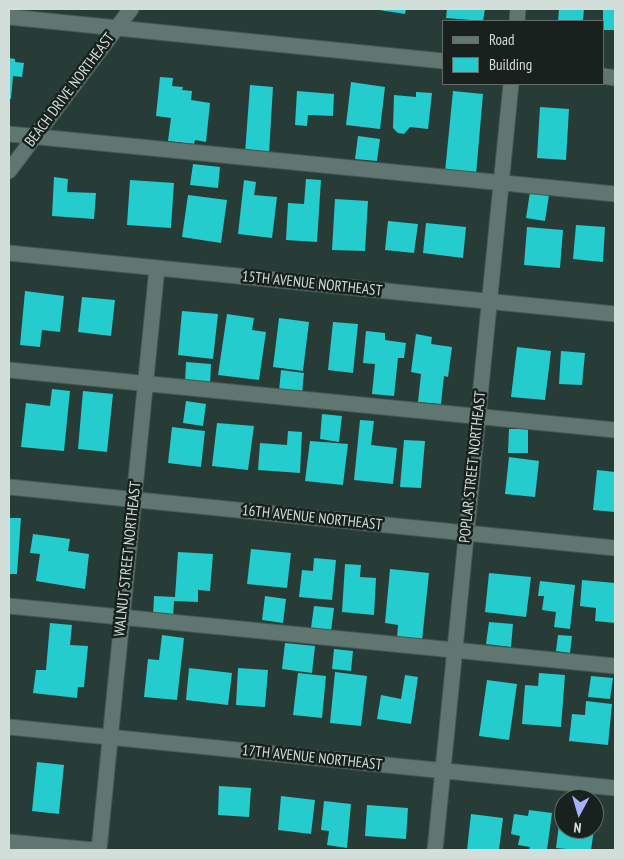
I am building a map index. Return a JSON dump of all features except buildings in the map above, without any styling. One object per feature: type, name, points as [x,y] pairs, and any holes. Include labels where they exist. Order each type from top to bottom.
[{"type":"street","name":"BEACH DRIVE NORTHEAST","points":[[9,171],[131,9]]},
{"type":"street","points":[[9,17],[442,60]]},
{"type":"street","name":"POPLAR STREET NORTHEAST","points":[[435,850],[511,85]]},
{"type":"street","points":[[9,134],[615,194]]},
{"type":"street","name":"15TH AVENUE NORTHEAST","points":[[9,254],[615,314]]},
{"type":"street","name":"WALNUT STREET NORTHEAST","points":[[99,850],[157,268]]},
{"type":"street","points":[[9,370],[615,430]]},
{"type":"street","name":"16TH AVENUE NORTHEAST","points":[[9,487],[615,548]]},
{"type":"street","points":[[9,606],[615,666]]},
{"type":"street","name":"17TH AVENUE NORTHEAST","points":[[9,727],[615,788]]},
{"type":"street","points":[[9,842],[93,850]]}]
